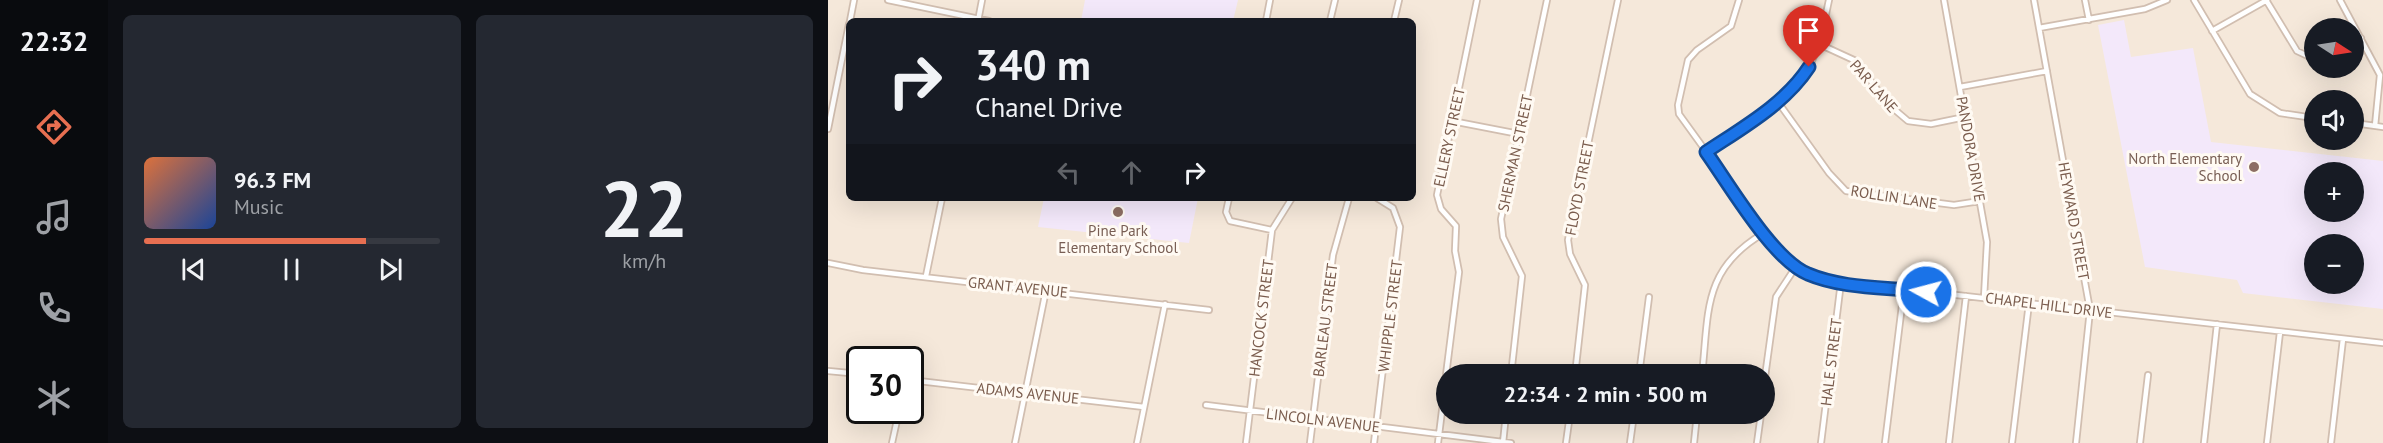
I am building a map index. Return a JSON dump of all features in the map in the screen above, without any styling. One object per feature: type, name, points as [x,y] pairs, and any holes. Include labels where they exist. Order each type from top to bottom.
[{"type":"street","points":[[850,18],[854,0]]},
{"type":"street","points":[[888,0],[969,18]]},
{"type":"street","points":[[978,18],[982,0]]},
{"type":"street","points":[[1267,18],[1270,0]]},
{"type":"street","points":[[1331,18],[1335,0]]},
{"type":"street","points":[[1395,18],[1399,0]]},
{"type":"street","name":"ELLERY STREET","points":[[1448,364],[1459,272],[1455,251],[1456,226],[1441,209],[1437,195],[1477,0]]},
{"type":"street","name":"SHERMAN STREET","points":[[1512,364],[1522,276],[1500,227],[1546,0]]},
{"type":"street","name":"FLOYD STREET","points":[[1576,364],[1585,285],[1570,254],[1568,240],[1618,0]]},
{"type":"street","name":"CHAPEL HILL DRIVE","points":[[1739,0],[1731,26],[1697,50],[1688,60],[1679,114],[1764,233],[1795,268],[1820,279],[1841,282],[2383,343]]},
{"type":"street","points":[[1706,152],[1778,102],[1802,78],[1819,44],[1829,0]]},
{"type":"street","name":"PANDORA DRIVE","points":[[1944,0],[1988,254],[1984,298]]},
{"type":"street","name":"HEYWARD STREET","points":[[2034,0],[2090,310],[2076,443]]},
{"type":"street","points":[[2085,0],[2089,20]]},
{"type":"street","points":[[2039,28],[2155,7],[2167,0]]},
{"type":"street","points":[[2194,0],[2241,82],[2258,100],[2280,113],[2304,117]]},
{"type":"street","points":[[2212,31],[2266,0],[2297,51],[2304,54]]},
{"type":"street","points":[[2340,0],[2350,18]]},
{"type":"street","points":[[828,129],[846,37]]},
{"type":"street","name":"PAR LANE","points":[[1819,44],[1857,61],[1888,104],[1908,121],[1931,124],[1965,117]]},
{"type":"street","points":[[2364,44],[2380,75],[2375,126]]},
{"type":"street","points":[[1960,87],[2047,71]]},
{"type":"street","name":"ROLLIN LANE","points":[[1778,102],[1828,173],[1846,191],[1954,205],[1980,201]]},
{"type":"street","points":[[1452,121],[1519,134]]},
{"type":"street","points":[[2364,124],[2383,127]]},
{"type":"street","points":[[926,276],[941,201]]},
{"type":"street","points":[[1228,201],[1226,212],[1230,221],[1272,230]]},
{"type":"street","name":"HANCOCK STREET","points":[[1246,443],[1272,230],[1290,201]]},
{"type":"street","name":"BARLEAU STREET","points":[[1310,443],[1333,255],[1347,201]]},
{"type":"street","name":"WHIPPLE STREET","points":[[1374,443],[1400,227],[1393,208],[1382,201]]},
{"type":"street","points":[[1703,364],[1712,293],[1719,274],[1733,254],[1764,233]]},
{"type":"street","name":"GRANT AVENUE","points":[[828,263],[863,270],[1209,310]]},
{"type":"street","points":[[1767,364],[1776,297],[1795,268]]},
{"type":"street","name":"HALE STREET","points":[[1821,443],[1841,282]]},
{"type":"street","points":[[1885,443],[1904,289]]},
{"type":"street","points":[[1015,443],[1046,290]]},
{"type":"street","points":[[1949,443],[1966,296]]},
{"type":"street","points":[[1640,364],[1649,297]]},
{"type":"street","points":[[2012,443],[2029,303]]},
{"type":"street","points":[[1137,443],[1165,304]]},
{"type":"street","points":[[2204,443],[2217,324]]},
{"type":"street","points":[[2267,443],[2280,332]]},
{"type":"street","points":[[2331,443],[2343,339]]},
{"type":"street","points":[[828,371],[846,373]]},
{"type":"street","points":[[2140,443],[2148,375]]},
{"type":"street","name":"ADAMS AVENUE","points":[[924,382],[1144,406]]},
{"type":"street","name":"LINCOLN AVENUE","points":[[1206,405],[1511,443]]},
{"type":"street","points":[[892,443],[896,424]]},
{"type":"street","name":"ELLERY STREET","points":[[1438,443],[1440,424]]},
{"type":"street","points":[[1503,442],[1505,424]]},
{"type":"street","points":[[1566,443],[1569,424]]},
{"type":"street","points":[[1630,443],[1633,424]]},
{"type":"street","points":[[1694,443],[1696,424]]},
{"type":"street","points":[[1757,443],[1760,424]]},
{"type":"shaded area","points":[[828,0],[2383,0],[2383,443],[828,443]]},
{"type":"shaded area","points":[[1085,0],[1238,0],[1234,18],[1082,18]]},
{"type":"shaded area","name":"North Elementary School","points":[[2124,20],[2131,57],[2193,48],[2211,142],[2383,161],[2383,309],[2243,293],[2237,280],[2145,267],[2098,25]]},
{"type":"shaded area","name":"Pine Park Elementary School","points":[[1043,201],[1197,201],[1189,243],[1038,227]]},
{"type":"place","name":"North Elementary School","points":[[2254,167]]},
{"type":"place","name":"Pine Park Elementary School","points":[[1118,212]]},
{"type":"route","points":[[1809,67],[1802,78],[1778,102],[1706,152],[1773,245],[1795,268],[1820,279],[1926,292]]}]
